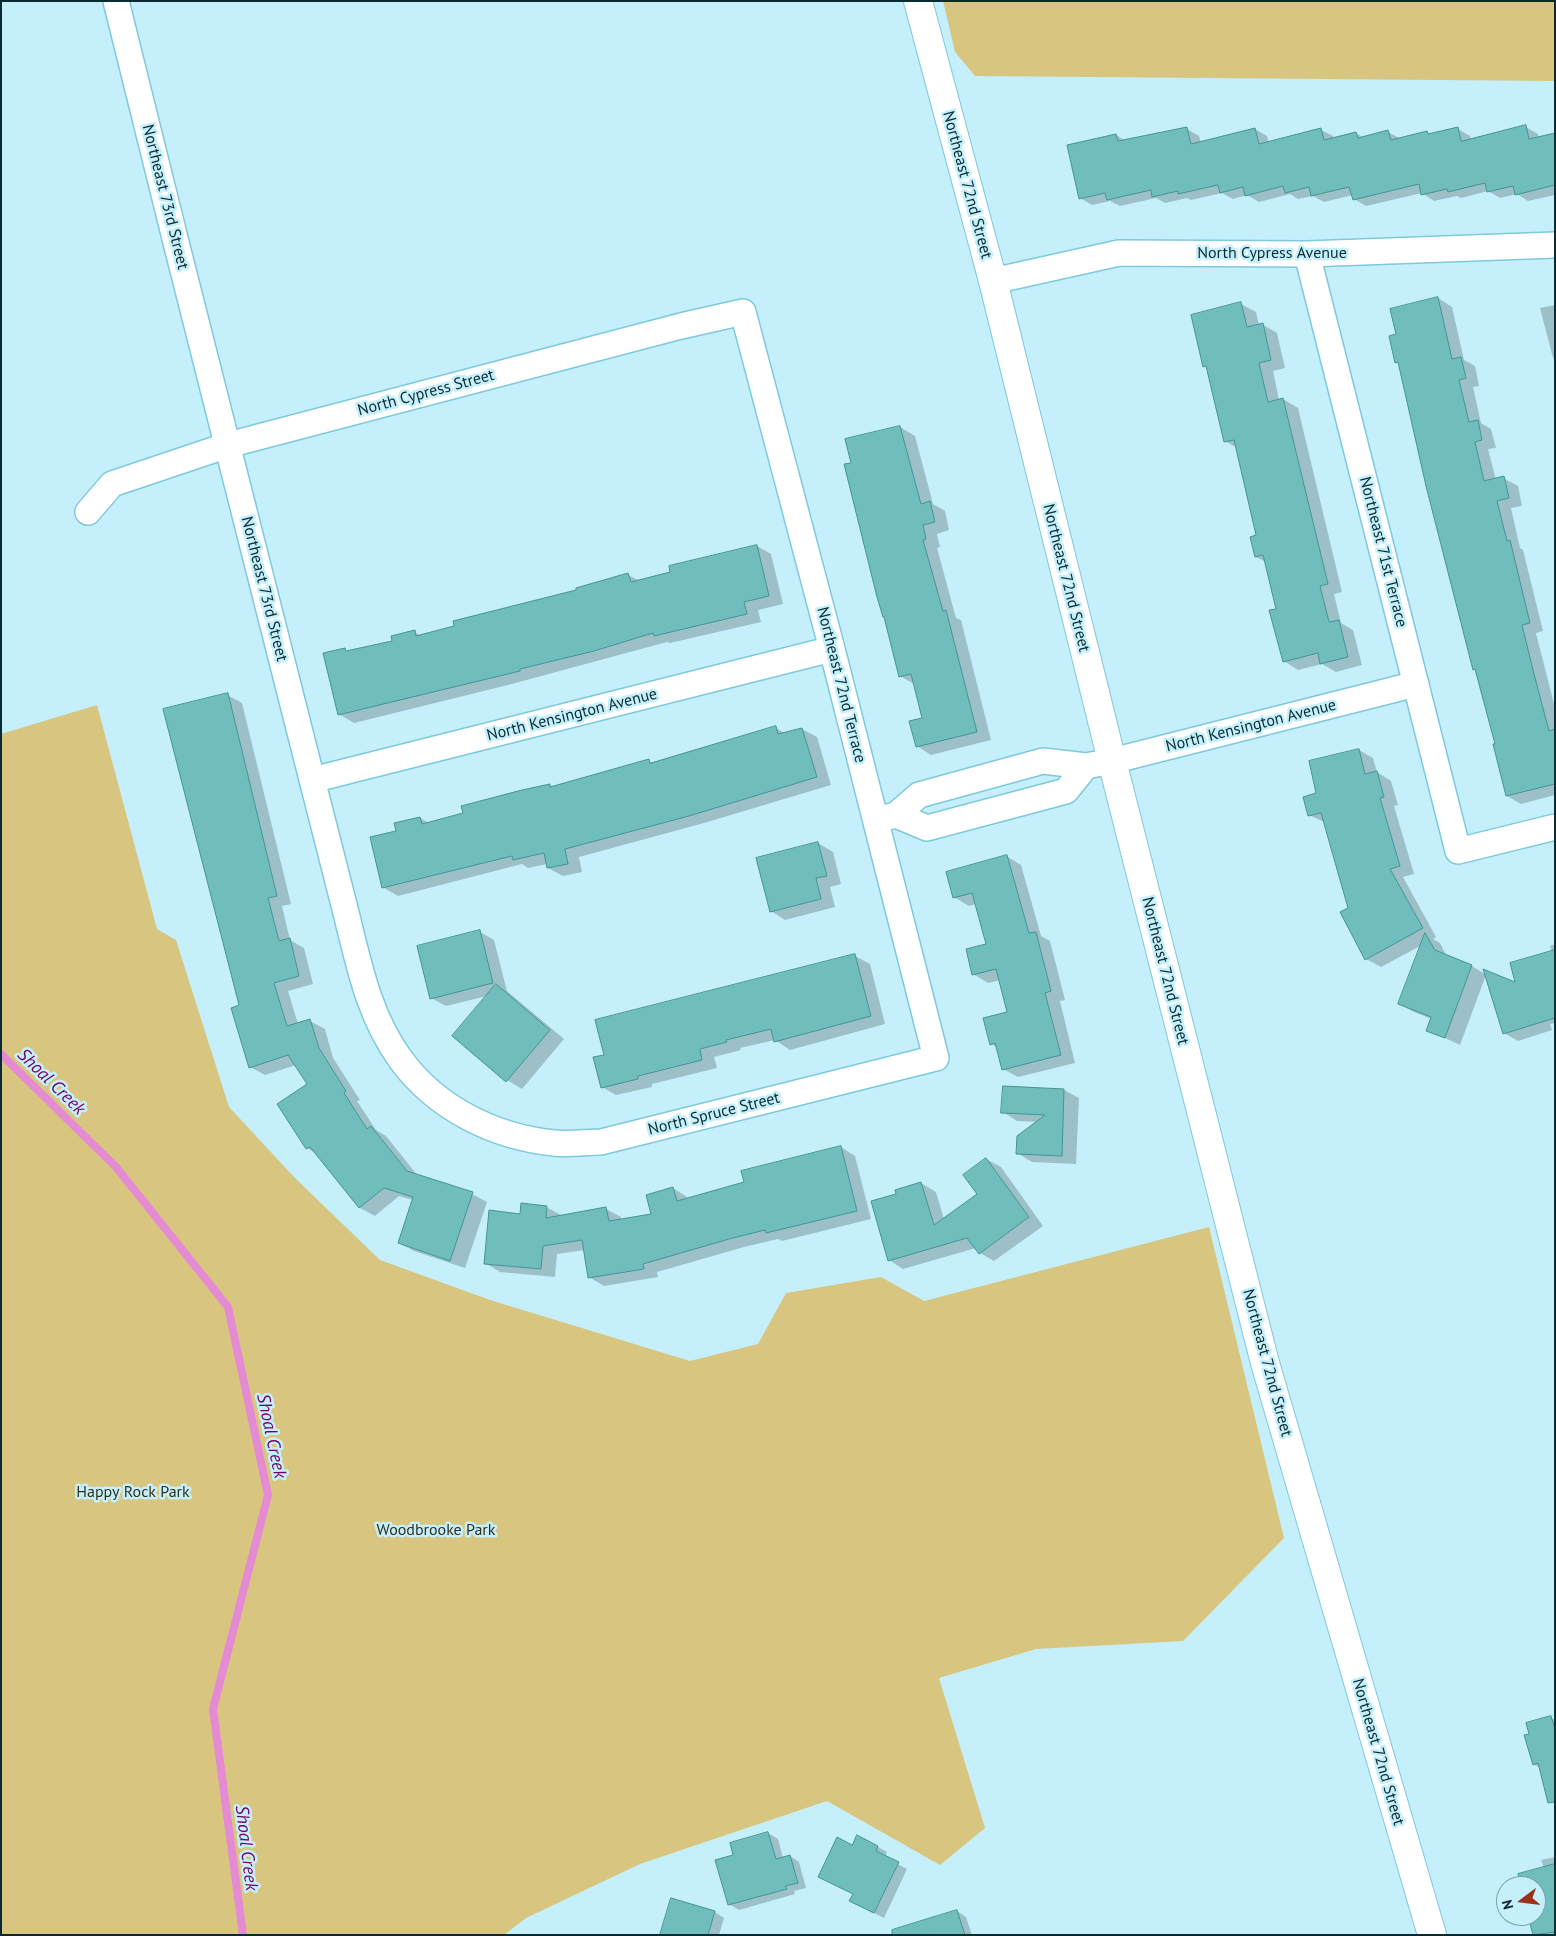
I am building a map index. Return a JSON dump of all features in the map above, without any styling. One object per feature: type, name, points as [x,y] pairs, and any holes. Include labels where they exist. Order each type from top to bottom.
[{"type":"main road","name":"Northeast 72nd Street","points":[[918,1],[993,282],[1099,764],[1266,1363],[1432,1935]]},
{"type":"street","name":"Northeast 73rd Street","points":[[116,1],[364,983],[379,1025],[399,1056],[418,1079],[452,1108],[491,1129]]},
{"type":"street","name":"North Cypress Avenue","points":[[993,282],[1119,253],[1307,254],[1555,245]]},
{"type":"street","name":"Northeast 71st Terrace","points":[[1307,254],[1458,851],[1555,827]]},
{"type":"street","name":"North Cypress Street","points":[[88,512],[112,484],[228,445],[681,326],[743,312]]},
{"type":"street","name":"Northeast 72nd Terrace","points":[[743,312],[832,649],[886,818],[936,1058]]},
{"type":"street","name":"North Kensington Avenue","points":[[312,780],[832,649]]},
{"type":"street","name":"North Kensington Avenue","points":[[886,818],[919,795],[1043,761],[1099,764],[1416,684]]},
{"type":"street","points":[[886,818],[927,828],[1066,791],[1099,764]]},
{"type":"street","name":"North Spruce Street","points":[[491,1129],[513,1136],[556,1144],[601,1142],[936,1058]]},
{"type":"green space","points":[[943,1],[1555,1],[1555,81],[975,76],[955,52]]},
{"type":"green space","points":[[97,705],[157,929],[176,940],[229,1107],[295,1178],[380,1260],[490,1300],[690,1361],[758,1344],[786,1293],[881,1277],[924,1301],[1209,1227],[1284,1538],[1183,1641],[1036,1649],[939,1678],[985,1828],[940,1865],[827,1801],[640,1864],[526,1918],[504,1935],[1,1935],[1,734]]},
{"type":"building","points":[[1526,125],[1529,139],[1555,133],[1555,185],[1515,195],[1513,186],[1487,192],[1485,183],[1448,192],[1447,189],[1421,195],[1419,184],[1353,200],[1349,187],[1311,196],[1309,187],[1285,193],[1283,186],[1245,196],[1243,187],[1220,193],[1218,185],[1178,194],[1178,191],[1152,197],[1151,190],[1107,200],[1105,193],[1079,199],[1067,145],[1116,134],[1118,141],[1187,127],[1191,144],[1255,128],[1259,144],[1321,128],[1324,140],[1356,132],[1358,138],[1388,130],[1391,140],[1427,131],[1428,134],[1458,127],[1461,141]]},
{"type":"building","points":[[1438,297],[1452,359],[1461,357],[1466,378],[1459,380],[1469,422],[1478,420],[1482,440],[1475,442],[1484,481],[1504,476],[1509,498],[1497,501],[1507,541],[1510,540],[1530,623],[1522,625],[1534,674],[1549,731],[1555,729],[1555,784],[1506,796],[1493,744],[1495,744],[1475,669],[1473,670],[1426,486],[1398,362],[1395,363],[1389,336],[1396,334],[1390,309]]},
{"type":"building","points":[[1241,302],[1247,327],[1263,323],[1271,360],[1259,363],[1268,402],[1283,398],[1328,584],[1320,586],[1329,622],[1339,620],[1348,657],[1320,664],[1318,653],[1283,662],[1269,610],[1276,609],[1263,555],[1255,557],[1250,537],[1256,535],[1234,440],[1224,442],[1206,366],[1203,367],[1191,315]]},
{"type":"building","points":[[900,426],[921,504],[930,501],[935,522],[923,525],[926,539],[923,540],[943,611],[946,610],[977,732],[916,747],[909,721],[922,718],[911,674],[899,677],[844,464],[851,463],[845,439]]},
{"type":"building","points":[[757,545],[769,596],[744,602],[747,614],[654,636],[653,633],[594,651],[520,669],[520,671],[338,715],[323,653],[345,648],[346,651],[392,641],[391,636],[415,630],[416,636],[454,626],[453,621],[576,590],[576,588],[628,573],[631,582],[670,572],[669,566]]},
{"type":"building","points":[[228,693],[277,896],[268,898],[279,941],[290,938],[299,976],[274,983],[287,1026],[310,1019],[319,1048],[346,1091],[344,1093],[367,1129],[371,1126],[407,1171],[473,1192],[450,1261],[398,1243],[413,1197],[384,1188],[359,1208],[310,1147],[306,1149],[277,1104],[307,1084],[288,1055],[249,1068],[231,1008],[239,1005],[163,709]]},
{"type":"building","points":[[776,726],[778,734],[802,728],[817,777],[689,816],[565,849],[568,864],[547,868],[544,853],[513,860],[512,856],[382,888],[370,837],[396,831],[394,823],[420,817],[422,824],[463,813],[461,806],[550,784],[550,787],[649,759],[650,763]]},
{"type":"building","points":[[1359,749],[1365,774],[1377,771],[1384,797],[1380,798],[1400,866],[1390,869],[1423,928],[1365,960],[1340,912],[1348,908],[1321,813],[1308,816],[1303,797],[1316,793],[1309,761]]},
{"type":"building","points":[[818,842],[827,876],[816,878],[821,899],[770,912],[756,858]]},
{"type":"building","points":[[1007,855],[1029,933],[1036,932],[1051,991],[1045,993],[1061,1055],[1002,1070],[995,1043],[990,1045],[983,1018],[1007,1012],[996,969],[972,975],[966,949],[986,944],[972,893],[953,898],[946,872]]},
{"type":"building","points":[[480,930],[493,983],[430,999],[417,946]]},
{"type":"building","points":[[1425,933],[1435,950],[1472,965],[1445,1038],[1426,1031],[1431,1017],[1398,1004]]},
{"type":"building","points":[[1555,950],[1555,1018],[1503,1034],[1483,969],[1515,982],[1510,963]]},
{"type":"building","points":[[855,954],[871,1016],[774,1042],[771,1029],[726,1040],[727,1042],[700,1049],[702,1060],[638,1076],[638,1079],[601,1088],[593,1057],[604,1055],[595,1020]]},
{"type":"building","points":[[496,984],[550,1030],[506,1082],[452,1036]]},
{"type":"building","points":[[1003,1086],[1064,1089],[1062,1156],[1016,1154],[1017,1136],[1045,1115],[1001,1113]]},
{"type":"building","points":[[841,1146],[857,1211],[766,1233],[765,1230],[729,1239],[643,1264],[644,1269],[588,1278],[582,1240],[543,1246],[541,1269],[484,1264],[489,1210],[520,1214],[521,1203],[547,1206],[546,1218],[606,1207],[609,1221],[651,1214],[646,1195],[673,1187],[677,1201],[744,1182],[741,1171]]},
{"type":"building","points":[[986,1158],[1029,1217],[979,1254],[967,1238],[888,1261],[871,1201],[896,1194],[895,1190],[921,1182],[934,1225],[977,1194],[963,1175]]},
{"type":"building","points":[[1551,1716],[1555,1729],[1555,1802],[1548,1803],[1538,1763],[1533,1765],[1524,1735],[1529,1734],[1526,1723]]},
{"type":"building","points":[[768,1832],[776,1859],[790,1855],[798,1883],[785,1886],[787,1889],[728,1905],[715,1860],[733,1855],[730,1843]]},
{"type":"building","points":[[857,1835],[878,1846],[876,1851],[899,1862],[874,1913],[849,1901],[853,1894],[818,1877],[837,1837],[852,1845]]},
{"type":"building","points":[[1555,1864],[1555,1932],[1533,1935],[1531,1926],[1546,1926],[1546,1876],[1518,1876],[1518,1874]]},
{"type":"building","points":[[671,1898],[715,1911],[708,1935],[660,1935]]},
{"type":"building","points":[[957,1910],[965,1935],[892,1935],[892,1930]]},
{"type":"waterway","name":"Shoal Creek","points":[[1,1054],[116,1167],[228,1307],[268,1495],[213,1709],[243,1935]]},
{"type":"park label","name":"Happy Rock Park","points":[[133,1492]]},
{"type":"park label","name":"Woodbrooke Park","points":[[436,1530]]}]
